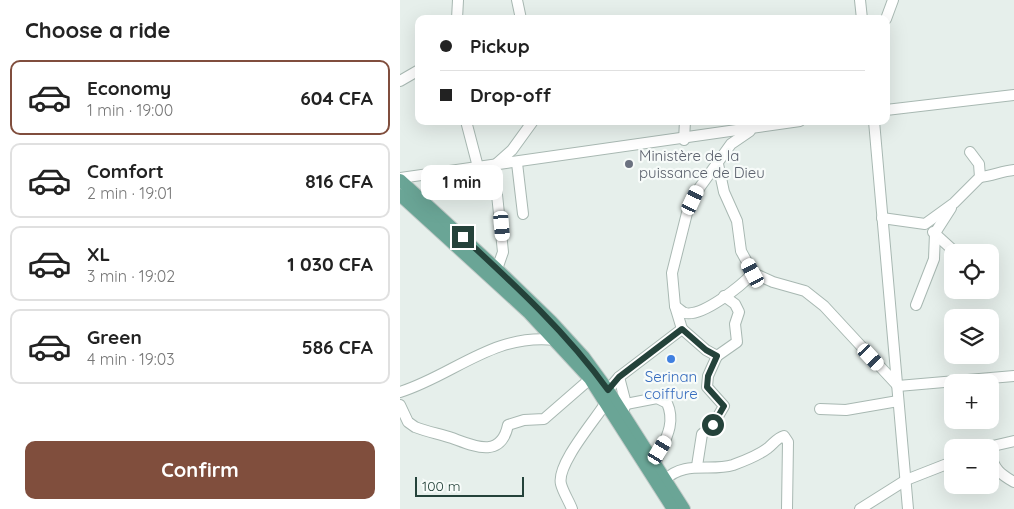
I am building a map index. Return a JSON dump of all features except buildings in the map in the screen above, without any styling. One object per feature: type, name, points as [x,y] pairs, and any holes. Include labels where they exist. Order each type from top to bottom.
[{"type":"main road","points":[[400,179],[406,193],[528,312],[590,379],[624,408],[655,464],[684,509]]},
{"type":"main road","points":[[406,193],[497,269],[551,321],[584,357],[673,509]]},
{"type":"street","points":[[457,15],[458,0]]},
{"type":"street","points":[[517,0],[520,15]]},
{"type":"street","points":[[860,0],[862,15]]},
{"type":"street","points":[[887,15],[893,0]]},
{"type":"street","points":[[400,81],[415,72]]},
{"type":"street","points":[[890,110],[1014,95]]},
{"type":"street","points":[[467,125],[478,167]]},
{"type":"street","points":[[494,166],[512,150],[530,125]]},
{"type":"street","points":[[684,140],[685,125]]},
{"type":"street","points":[[406,193],[478,167],[517,163],[605,148],[684,140],[768,125]]},
{"type":"street","points":[[874,125],[908,509]]},
{"type":"street","points":[[717,356],[706,350],[682,329],[676,306],[672,273],[687,213],[700,187],[736,139],[760,126]]},
{"type":"street","points":[[970,152],[979,164],[980,177]]},
{"type":"street","points":[[517,163],[523,214]]},
{"type":"street","points":[[718,164],[724,192],[736,221],[741,251],[753,273],[773,282],[805,291],[824,306],[898,386]]},
{"type":"street","points":[[494,166],[503,245],[503,252],[497,269]]},
{"type":"street","points":[[926,224],[954,203],[980,177],[990,176],[1000,171],[1014,170]]},
{"type":"street","points":[[916,305],[934,259],[935,233],[954,203]]},
{"type":"street","points":[[882,218],[926,224],[947,244]]},
{"type":"street","points":[[676,306],[685,313],[696,312],[724,296],[753,273]]},
{"type":"street","points":[[697,466],[702,434],[713,425],[724,406],[707,387],[708,376],[717,356],[737,342],[738,333],[735,324],[739,312],[735,304],[724,296]]},
{"type":"street","points":[[572,509],[560,483],[561,472],[585,430],[605,404],[605,393],[619,377],[682,329]]},
{"type":"street","points":[[400,392],[412,388],[465,360],[499,346],[539,338],[554,340]]},
{"type":"street","points":[[898,386],[1014,376]]},
{"type":"street","points":[[619,377],[624,408],[656,398],[667,403],[671,412],[671,424],[667,438],[655,464]]},
{"type":"street","points":[[400,405],[408,422],[416,427],[473,447],[488,448],[502,439],[506,434],[508,425],[524,420],[544,419],[590,379]]},
{"type":"street","points":[[400,400],[412,388]]},
{"type":"street","points":[[820,409],[846,410],[898,401]]},
{"type":"street","points":[[665,480],[670,475],[697,466],[732,465],[768,448],[779,437],[784,436],[788,442],[787,509]]},
{"type":"street","points":[[999,445],[1014,441]]},
{"type":"street","points":[[860,509],[906,480],[944,465]]},
{"type":"street","points":[[999,473],[1014,482]]},
{"type":"place","name":"Ministère de la puissance de Dieu","points":[[629,164]]},
{"type":"place","name":"Serinan coiffure","points":[[671,359]]},
{"type":"route","points":[[463,237],[551,321],[584,357],[608,390],[619,377],[682,329],[706,350],[717,356],[708,376],[707,387],[719,398],[724,406],[713,425]]}]
